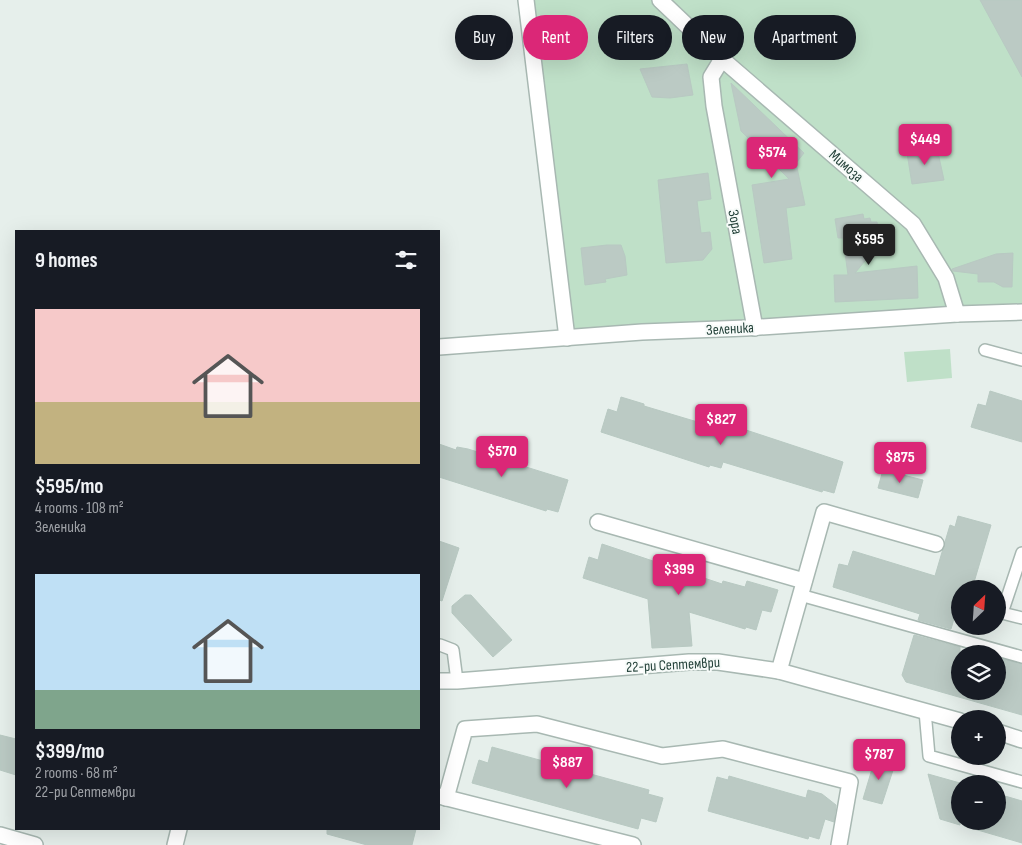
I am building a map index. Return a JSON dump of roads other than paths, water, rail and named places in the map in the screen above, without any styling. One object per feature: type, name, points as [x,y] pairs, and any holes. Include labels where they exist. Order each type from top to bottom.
[{"type":"street","points":[[526,0],[567,338]]},
{"type":"street","name":"Мимоза","points":[[660,0],[682,21]]},
{"type":"street","name":"Зора","points":[[721,60],[711,78],[714,106],[755,328]]},
{"type":"street","name":"Мимоза","points":[[723,60],[913,224],[946,278],[957,314]]},
{"type":"street","name":"Зеленика","points":[[440,347],[957,314],[1022,312]]},
{"type":"street","points":[[779,671],[824,512],[936,544]]},
{"type":"street","points":[[598,522],[802,588]]},
{"type":"street","name":"22-ри Септември","points":[[440,681],[689,662],[718,662],[779,671],[951,718]]},
{"type":"street","points":[[633,845],[442,797],[465,729],[537,724],[662,756],[723,749],[850,782],[838,845]]},
{"type":"street","points":[[1006,735],[1022,740]]},
{"type":"street","points":[[175,845],[179,830]]},
{"type":"street","points":[[0,835],[35,845]]},
{"type":"lane","points":[[985,350],[1022,360]]},
{"type":"lane","points":[[1022,553],[1002,613],[1022,618]]},
{"type":"lane","points":[[802,588],[1022,657]]},
{"type":"lane","points":[[440,645],[453,650],[457,681]]},
{"type":"lane","points":[[925,711],[929,756],[1022,782]]}]
